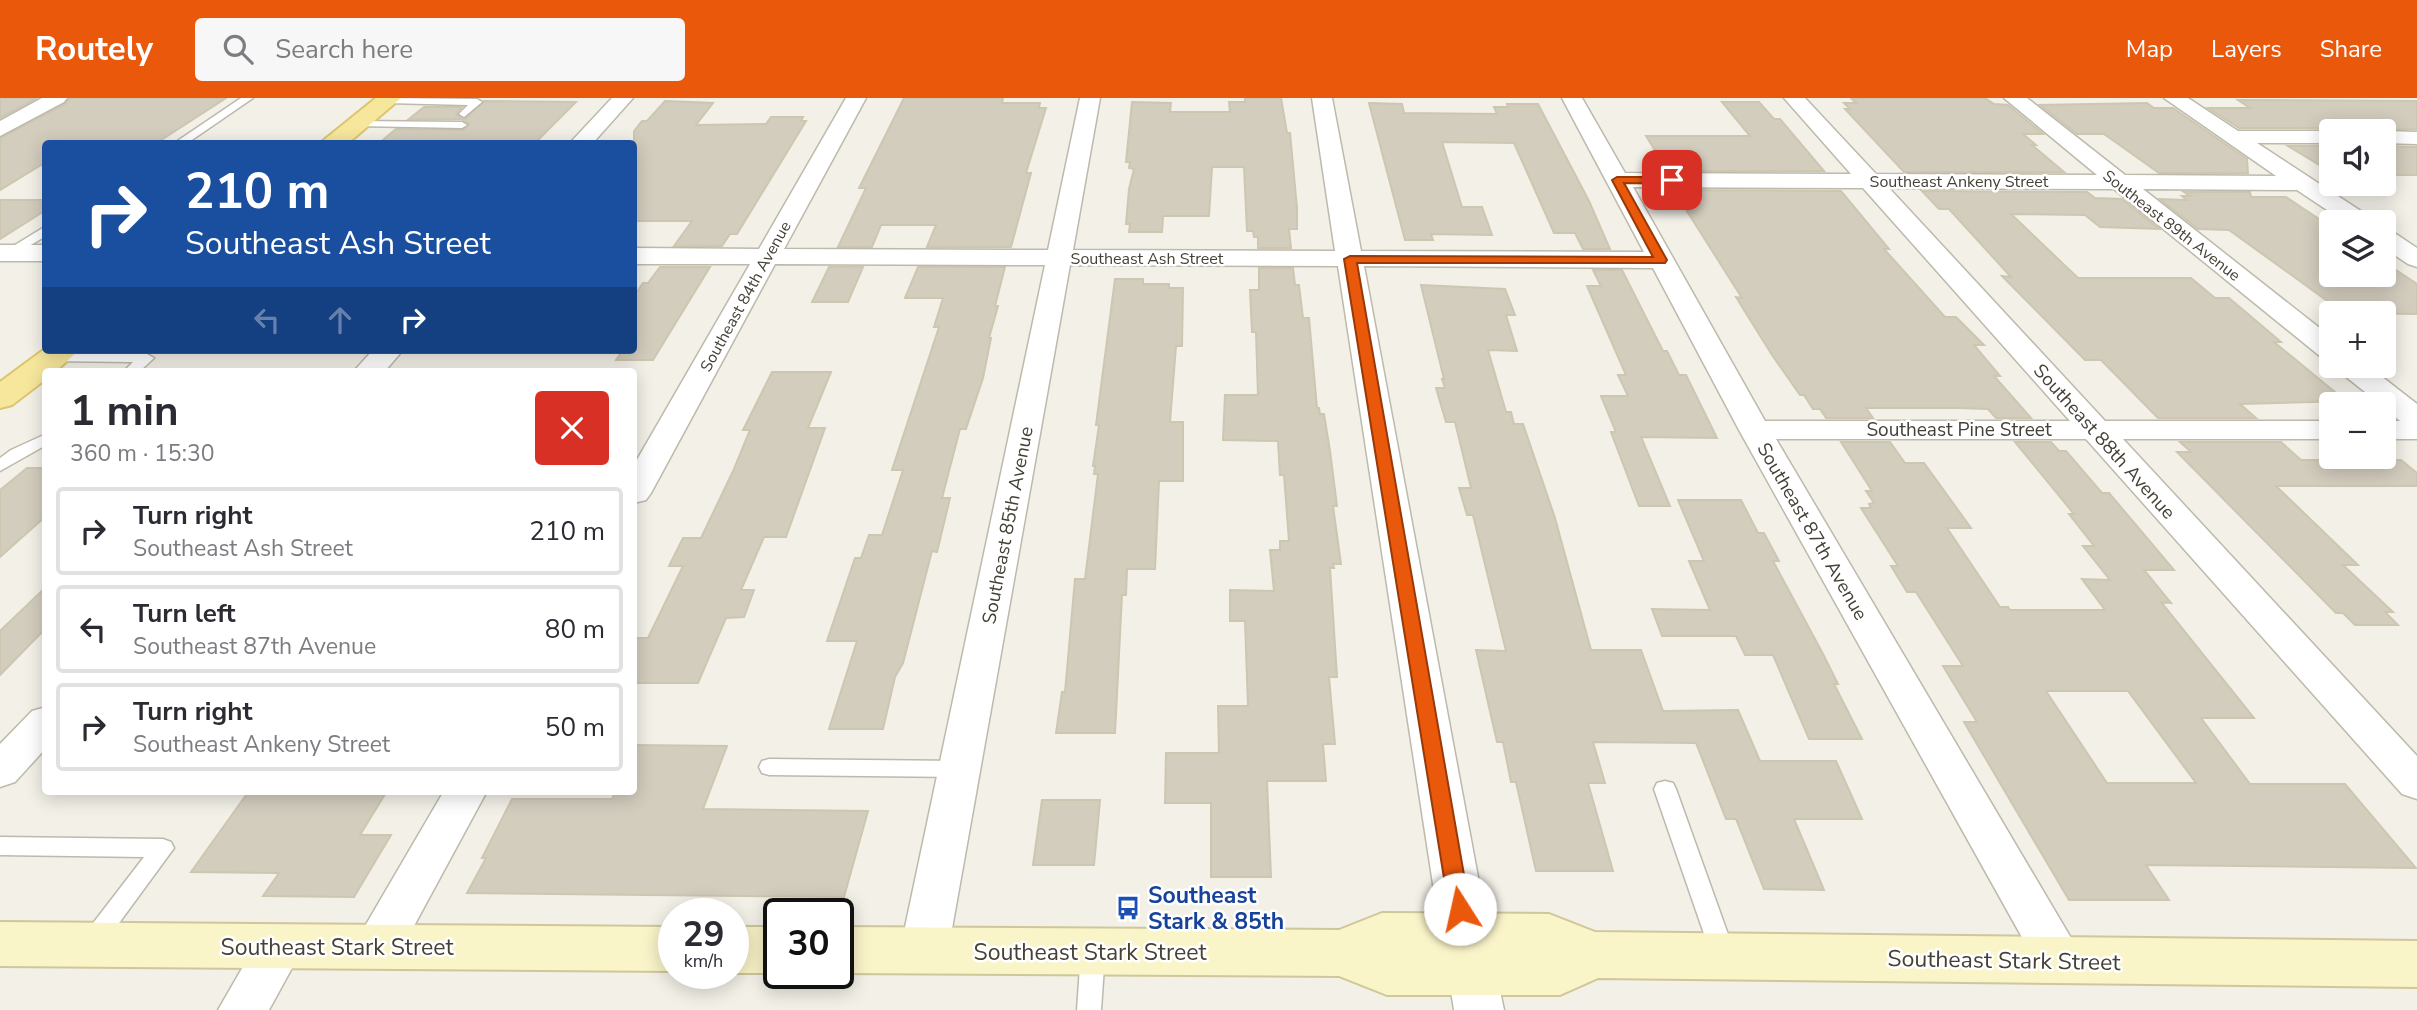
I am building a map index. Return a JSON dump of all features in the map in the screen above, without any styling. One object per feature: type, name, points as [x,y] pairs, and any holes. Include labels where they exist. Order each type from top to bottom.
[{"type":"main road","points":[[336,140],[388,99]]},
{"type":"main road","points":[[0,398],[58,354]]},
{"type":"main road","name":"Southeast Stark Street","points":[[0,944],[658,949]]},
{"type":"main road","name":"Southeast Stark Street","points":[[854,950],[1342,953],[1387,972],[1472,973],[1560,972],[1591,955],[2417,964]]},
{"type":"street","points":[[0,130],[57,98]]},
{"type":"street","points":[[584,140],[622,98]]},
{"type":"street","name":"Southeast 84th Avenue","points":[[637,488],[856,98]]},
{"type":"street","name":"Southeast 85th Avenue","points":[[924,951],[1090,98]]},
{"type":"street","points":[[1322,98],[1472,973]]},
{"type":"street","name":"Southeast 87th Avenue","points":[[1572,98],[1755,430],[2060,960]]},
{"type":"street","name":"Southeast 88th Avenue","points":[[1794,98],[2417,783]]},
{"type":"street","name":"Southeast 89th Avenue","points":[[2014,98],[2319,342]]},
{"type":"street","points":[[2175,98],[2343,210]]},
{"type":"street","points":[[2233,137],[2319,137]]},
{"type":"street","points":[[2396,137],[2417,138]]},
{"type":"street","name":"Southeast Ankeny Street","points":[[1617,180],[2302,183]]},
{"type":"street","points":[[4,253],[42,253]]},
{"type":"street","name":"Southeast Ash Street","points":[[637,256],[1661,260]]},
{"type":"street","points":[[372,368],[385,354]]},
{"type":"street","points":[[2365,378],[2417,419]]},
{"type":"street","name":"Southeast Pine Street","points":[[1755,430],[2319,430]]},
{"type":"street","points":[[2396,430],[2417,430]]},
{"type":"street","points":[[1,770],[42,725]]},
{"type":"street","points":[[379,947],[464,795]]},
{"type":"street","points":[[243,1010],[280,946]]},
{"type":"lane","points":[[184,140],[248,98]]},
{"type":"lane","points":[[357,123],[463,119],[477,102],[388,99]]},
{"type":"lane","points":[[4,253],[42,232]]},
{"type":"lane","points":[[58,354],[151,354]]},
{"type":"lane","points":[[135,368],[151,354]]},
{"type":"lane","points":[[0,466],[17,453],[42,441]]},
{"type":"lane","points":[[769,767],[960,769]]},
{"type":"lane","points":[[1665,789],[1724,956]]},
{"type":"lane","points":[[0,846],[163,848],[90,944]]},
{"type":"lane","points":[[1089,1010],[1094,952]]},
{"type":"building","points":[[0,98],[37,98],[0,118]]},
{"type":"building","points":[[70,98],[226,98],[161,140],[42,140],[42,164],[0,190],[0,138],[65,104]]},
{"type":"building","points":[[904,98],[1003,98],[1002,103],[1040,103],[1039,108],[1046,108],[1026,173],[1031,173],[1011,247],[927,247],[936,225],[881,225],[872,247],[838,247],[866,188],[859,188]]},
{"type":"building","points":[[1245,98],[1281,98],[1287,133],[1290,133],[1297,208],[1297,229],[1289,229],[1291,248],[1258,248],[1258,237],[1254,237],[1253,231],[1247,231],[1244,167],[1212,167],[1209,216],[1163,216],[1162,232],[1129,232],[1130,224],[1126,224],[1134,169],[1129,168],[1130,162],[1126,162],[1132,102],[1171,103],[1170,112],[1230,112],[1229,102],[1245,102]]},
{"type":"building","points":[[1851,98],[1985,98],[1994,104],[2008,105],[2043,134],[2023,134],[2064,172],[1904,172],[1845,109],[1850,109],[1844,103],[1856,103]]},
{"type":"building","points":[[2238,100],[2417,101],[2417,129],[2396,130],[2396,119],[2319,119],[2319,128],[2239,128],[2208,108],[2250,108]]},
{"type":"building","points":[[484,101],[576,102],[538,140],[383,140],[396,129],[463,130],[469,124],[462,119],[409,119],[424,107],[462,107],[456,114],[464,120]]},
{"type":"building","points":[[665,101],[713,103],[696,125],[766,124],[771,117],[803,117],[801,121],[806,121],[737,234],[730,234],[722,246],[674,246],[692,221],[637,221],[637,140],[634,140],[634,131],[642,121],[647,121]]},
{"type":"building","points":[[1722,102],[1759,102],[1774,119],[1780,119],[1824,171],[1668,171],[1646,136],[1750,136]]},
{"type":"building","points":[[1369,103],[1402,104],[1404,113],[1497,114],[1494,107],[1508,107],[1507,104],[1538,104],[1589,201],[1610,249],[1583,249],[1575,233],[1554,233],[1514,143],[1442,142],[1462,207],[1482,207],[1492,235],[1431,234],[1433,240],[1405,240]]},
{"type":"building","points":[[2147,103],[2154,108],[2173,108],[2247,159],[2248,173],[2159,173],[2104,134],[2077,134],[2040,105]]},
{"type":"building","points":[[2288,146],[2319,146],[2319,165]]},
{"type":"building","points":[[2396,146],[2417,147],[2417,175],[2396,175]]},
{"type":"building","points":[[1680,190],[1841,191],[1889,249],[1884,249],[1945,317],[1956,317],[1984,345],[1974,345],[2000,376],[1994,376],[2031,418],[1996,418],[1988,409],[1866,408],[1873,418],[1826,418],[1820,409],[1813,409],[1804,395],[1800,395],[1772,355],[1736,297],[1742,298],[1685,208],[1688,208],[1679,194],[1683,194]]},
{"type":"building","points":[[1922,191],[2087,192],[2095,198],[2122,199],[2159,229],[2100,227],[2085,215],[2011,214],[2078,278],[2191,278],[2215,298],[2229,298],[2281,342],[2274,342],[2335,392],[2319,392],[2319,402],[2240,404],[2256,418],[2158,418],[2101,360],[2085,360],[2002,276],[2011,277],[1949,209],[1939,209]]},
{"type":"building","points":[[2184,192],[2250,192],[2251,197],[2286,197],[2319,219],[2319,287],[2396,287],[2396,270],[2417,284],[2417,314],[2396,314],[2396,301],[2327,301],[2229,230],[2198,229],[2160,199],[2187,200],[2182,196],[2190,196]]},
{"type":"building","points":[[0,200],[42,200],[42,213],[0,239]]},
{"type":"building","points":[[660,267],[710,267],[653,360],[616,360],[620,354],[637,354],[637,292],[643,283],[648,283]]},
{"type":"building","points":[[829,267],[863,267],[848,302],[812,302]]},
{"type":"building","points":[[918,267],[1005,267],[995,306],[998,306],[989,338],[983,378],[966,429],[960,429],[942,498],[950,498],[937,552],[932,551],[903,663],[895,677],[883,729],[829,729],[857,641],[827,641],[855,558],[861,558],[869,535],[882,535],[903,470],[892,470],[939,327],[934,327],[943,298],[905,298]]},
{"type":"building","points":[[1259,268],[1293,268],[1295,285],[1299,285],[1303,318],[1309,318],[1317,408],[1320,414],[1324,414],[1330,451],[1337,506],[1333,506],[1341,564],[1333,564],[1334,568],[1330,568],[1337,677],[1329,677],[1335,744],[1323,744],[1326,781],[1267,781],[1271,877],[1211,877],[1211,803],[1165,803],[1166,753],[1219,753],[1218,706],[1248,706],[1245,621],[1230,621],[1230,590],[1274,591],[1270,550],[1280,550],[1280,541],[1289,541],[1284,475],[1280,475],[1278,441],[1223,440],[1225,395],[1258,395],[1256,332],[1252,332],[1250,290],[1259,290]]},
{"type":"building","points":[[1593,270],[1622,270],[1663,351],[1667,351],[1679,375],[1686,375],[1717,438],[1641,437],[1670,506],[1639,506],[1611,432],[1616,432],[1601,396],[1628,396],[1618,375],[1626,375],[1587,286],[1601,286]]},
{"type":"building","points":[[1115,279],[1143,279],[1143,284],[1169,284],[1169,288],[1183,288],[1182,346],[1176,346],[1170,422],[1183,422],[1183,481],[1159,481],[1155,569],[1127,569],[1126,595],[1122,595],[1115,733],[1056,733],[1062,692],[1065,692],[1075,579],[1085,579],[1098,474],[1094,474],[1093,466],[1099,425],[1096,425]]},
{"type":"building","points":[[1421,285],[1505,289],[1515,315],[1506,315],[1517,351],[1488,350],[1506,412],[1511,412],[1514,424],[1523,424],[1555,518],[1591,650],[1641,650],[1663,711],[1738,710],[1760,761],[1836,761],[1862,819],[1794,819],[1824,890],[1764,889],[1736,819],[1726,819],[1696,743],[1593,742],[1605,783],[1588,783],[1613,871],[1536,871],[1516,782],[1511,782],[1503,742],[1497,742],[1476,650],[1506,651],[1473,515],[1467,515],[1459,488],[1471,488],[1455,422],[1446,422],[1436,388],[1445,388],[1444,379]]},
{"type":"building","points":[[772,372],[831,372],[808,428],[825,428],[786,537],[764,537],[741,590],[754,590],[744,617],[726,618],[698,683],[637,683],[637,638],[648,638],[683,566],[669,566],[683,538],[701,538],[750,430],[743,430]]},
{"type":"building","points":[[1841,442],[1890,442],[1905,463],[1924,463],[1971,528],[1947,528],[2000,607],[2008,607],[2010,610],[2105,610],[2082,579],[2110,580],[2083,546],[2094,546],[2069,514],[2074,514],[2015,442],[2051,442],[2059,451],[2066,451],[2102,493],[2109,493],[2174,570],[2144,570],[2171,603],[2161,602],[2254,718],[2201,718],[2250,784],[2345,784],[2416,868],[2146,865],[2169,900],[2069,900],[1964,722],[1977,722],[1943,666],[1963,666],[1916,592],[1907,592],[1891,566],[1898,566],[1861,508],[1871,508],[1869,504],[1874,503],[1866,491],[1872,491]],"holes":[[[2046,691],[2128,691],[2196,783],[2107,783]]]},
{"type":"building","points":[[2180,442],[2281,442],[2301,460],[2319,460],[2319,469],[2396,469],[2396,460],[2401,460],[2417,473],[2417,486],[2276,486],[2358,565],[2343,565],[2393,612],[2385,612],[2398,625],[2355,625],[2343,613],[2336,613],[2177,452],[2191,452]]},
{"type":"building","points":[[27,468],[42,468],[42,520],[0,557],[0,490]]},
{"type":"building","points":[[1678,500],[1741,500],[1758,533],[1764,533],[1779,561],[1773,561],[1838,684],[1834,684],[1862,739],[1809,739],[1773,655],[1745,655],[1736,636],[1662,636],[1652,609],[1710,610],[1689,561],[1704,561]]},
{"type":"building","points":[[42,591],[42,632],[0,675],[0,631]]},
{"type":"building","points":[[637,745],[727,746],[703,809],[868,811],[844,897],[467,893],[512,799],[612,799],[614,795],[637,795]]},
{"type":"building","points":[[246,795],[385,795],[360,835],[391,835],[354,897],[263,896],[279,873],[191,872]]},
{"type":"building","points":[[1042,800],[1100,800],[1094,865],[1033,865]]},
{"type":"place","name":"Southeast Stark & 85th","points":[[1128,908]]},
{"type":"route","points":[[1460,909],[1350,259],[1661,260],[1617,180],[1672,180]]}]
